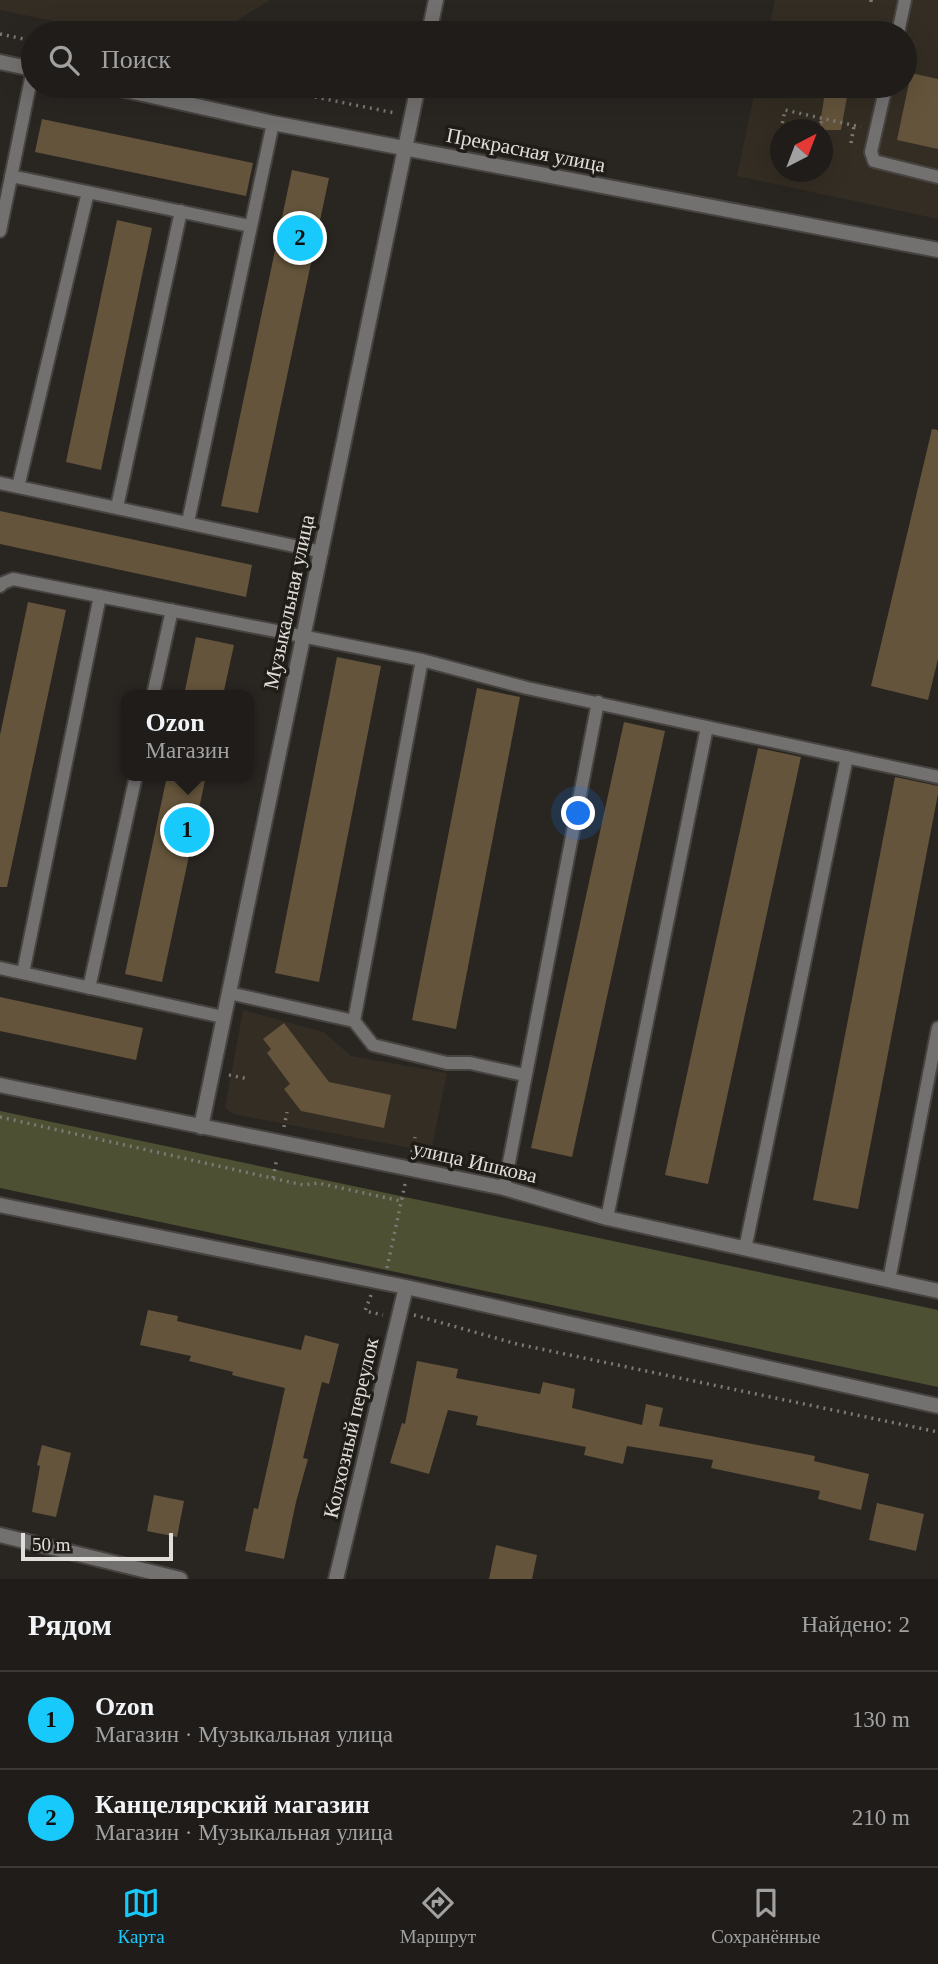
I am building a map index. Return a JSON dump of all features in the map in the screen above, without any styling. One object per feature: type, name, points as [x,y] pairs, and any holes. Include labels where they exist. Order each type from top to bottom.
[{"type":"street","points":[[432,21],[436,0]]},
{"type":"street","points":[[0,62],[21,66]]},
{"type":"street","name":"Прекрасная улица","points":[[161,98],[273,123],[938,250]]},
{"type":"street","name":"Музыкальная улица","points":[[201,1127],[415,98]]},
{"type":"street","name":"улица Ишкова","points":[[0,1085],[504,1188],[607,1218],[938,1291]]},
{"type":"street","points":[[0,1205],[406,1287],[938,1406]]},
{"type":"street","name":"Колхозный переулок","points":[[336,1579],[406,1287]]},
{"type":"street","points":[[0,1535],[180,1579]]},
{"type":"lane","points":[[901,21],[905,0]]},
{"type":"lane","points":[[0,232],[27,98]]},
{"type":"lane","points":[[883,98],[871,152],[874,160],[938,177]]},
{"type":"lane","points":[[188,522],[273,123]]},
{"type":"lane","points":[[11,176],[250,226]]},
{"type":"lane","points":[[18,487],[88,192]]},
{"type":"lane","points":[[117,506],[181,211]]},
{"type":"lane","points":[[0,483],[117,506],[321,552]]},
{"type":"lane","points":[[0,576],[422,660],[527,688],[938,777]]},
{"type":"lane","points":[[0,586],[13,579]]},
{"type":"lane","points":[[23,973],[100,596]]},
{"type":"lane","points":[[154,690],[172,610]]},
{"type":"lane","points":[[354,1021],[422,660]]},
{"type":"lane","points":[[504,1188],[598,702]]},
{"type":"lane","points":[[607,1218],[707,727]]},
{"type":"lane","points":[[745,1249],[847,757]]},
{"type":"lane","points":[[89,988],[135,781]]},
{"type":"lane","points":[[0,968],[223,1017]]},
{"type":"lane","points":[[229,993],[354,1021],[373,1045],[447,1063],[470,1063],[524,1074]]},
{"type":"lane","points":[[889,1280],[938,1028]]},
{"type":"path","points":[[0,34],[21,38]]},
{"type":"path","points":[[320,98],[411,116]]},
{"type":"path","points":[[783,119],[785,110],[868,129]]},
{"type":"path","points":[[851,143],[854,126]]},
{"type":"path","points":[[0,1118],[303,1185],[318,1183],[401,1201],[385,1275]]},
{"type":"path","points":[[372,1293],[365,1311],[386,1316],[409,1314],[517,1344],[938,1432]]},
{"type":"shaded area","points":[[0,0],[270,0],[236,21],[53,21],[0,10]]},
{"type":"shaded area","points":[[775,0],[938,0],[938,219],[737,176],[753,98],[917,98],[917,21],[771,21]]},
{"type":"shaded area","points":[[243,1010],[324,1032],[351,1056],[447,1073],[431,1152],[233,1114],[225,1108]]},
{"type":"green space","points":[[0,1111],[938,1310],[938,1387],[0,1188]]},
{"type":"building","points":[[917,74],[938,79],[938,149],[897,140],[906,98],[917,98]]},
{"type":"building","points":[[824,98],[847,98],[841,130],[833,130],[833,119],[821,119]]},
{"type":"building","points":[[42,119],[253,163],[246,196],[35,152]]},
{"type":"building","points":[[292,170],[329,178],[258,513],[221,506]]},
{"type":"building","points":[[117,220],[152,228],[101,470],[66,462]]},
{"type":"building","points":[[932,429],[938,430],[938,659],[928,700],[871,686]]},
{"type":"building","points":[[0,511],[252,565],[246,597],[0,544]]},
{"type":"building","points":[[28,602],[66,610],[7,887],[0,887],[0,735]]},
{"type":"building","points":[[196,637],[234,645],[224,690],[185,690]]},
{"type":"building","points":[[337,657],[381,666],[319,982],[275,973]]},
{"type":"building","points":[[477,688],[520,697],[456,1029],[412,1020]]},
{"type":"building","points":[[624,722],[665,731],[572,1157],[531,1148]]},
{"type":"building","points":[[758,748],[801,757],[708,1184],[665,1175]]},
{"type":"building","points":[[895,777],[938,786],[938,794],[858,1209],[813,1200]]},
{"type":"building","points":[[166,781],[205,781],[162,982],[125,974]]},
{"type":"building","points":[[0,997],[143,1028],[136,1060],[0,1031]]},
{"type":"building","points":[[284,1023],[329,1082],[391,1095],[384,1128],[301,1111],[284,1089],[290,1084],[267,1053],[271,1049],[263,1039]]},
{"type":"building","points":[[148,1310],[178,1316],[177,1321],[301,1350],[305,1335],[339,1344],[329,1384],[322,1382],[303,1458],[308,1459],[284,1559],[245,1551],[254,1508],[258,1509],[285,1388],[189,1361],[191,1356],[140,1345]]},
{"type":"building","points":[[417,1361],[458,1369],[456,1378],[540,1394],[543,1382],[575,1389],[572,1408],[642,1425],[646,1404],[663,1408],[659,1426],[815,1456],[814,1461],[869,1474],[861,1510],[818,1499],[820,1491],[711,1468],[713,1460],[627,1446],[623,1464],[584,1455],[586,1447],[476,1425],[478,1416],[448,1410],[429,1474],[390,1463],[402,1423],[405,1424]]},
{"type":"building","points":[[42,1445],[71,1453],[56,1517],[32,1512]]},
{"type":"building","points":[[154,1495],[184,1501],[177,1537],[147,1531]]},
{"type":"building","points":[[877,1503],[924,1514],[916,1551],[869,1540]]},
{"type":"building","points":[[496,1545],[537,1555],[532,1579],[489,1579]]},
{"type":"place","name":"Канцелярский магазин","points":[[300,238]]},
{"type":"place","name":"Ozon","points":[[187,830]]}]
